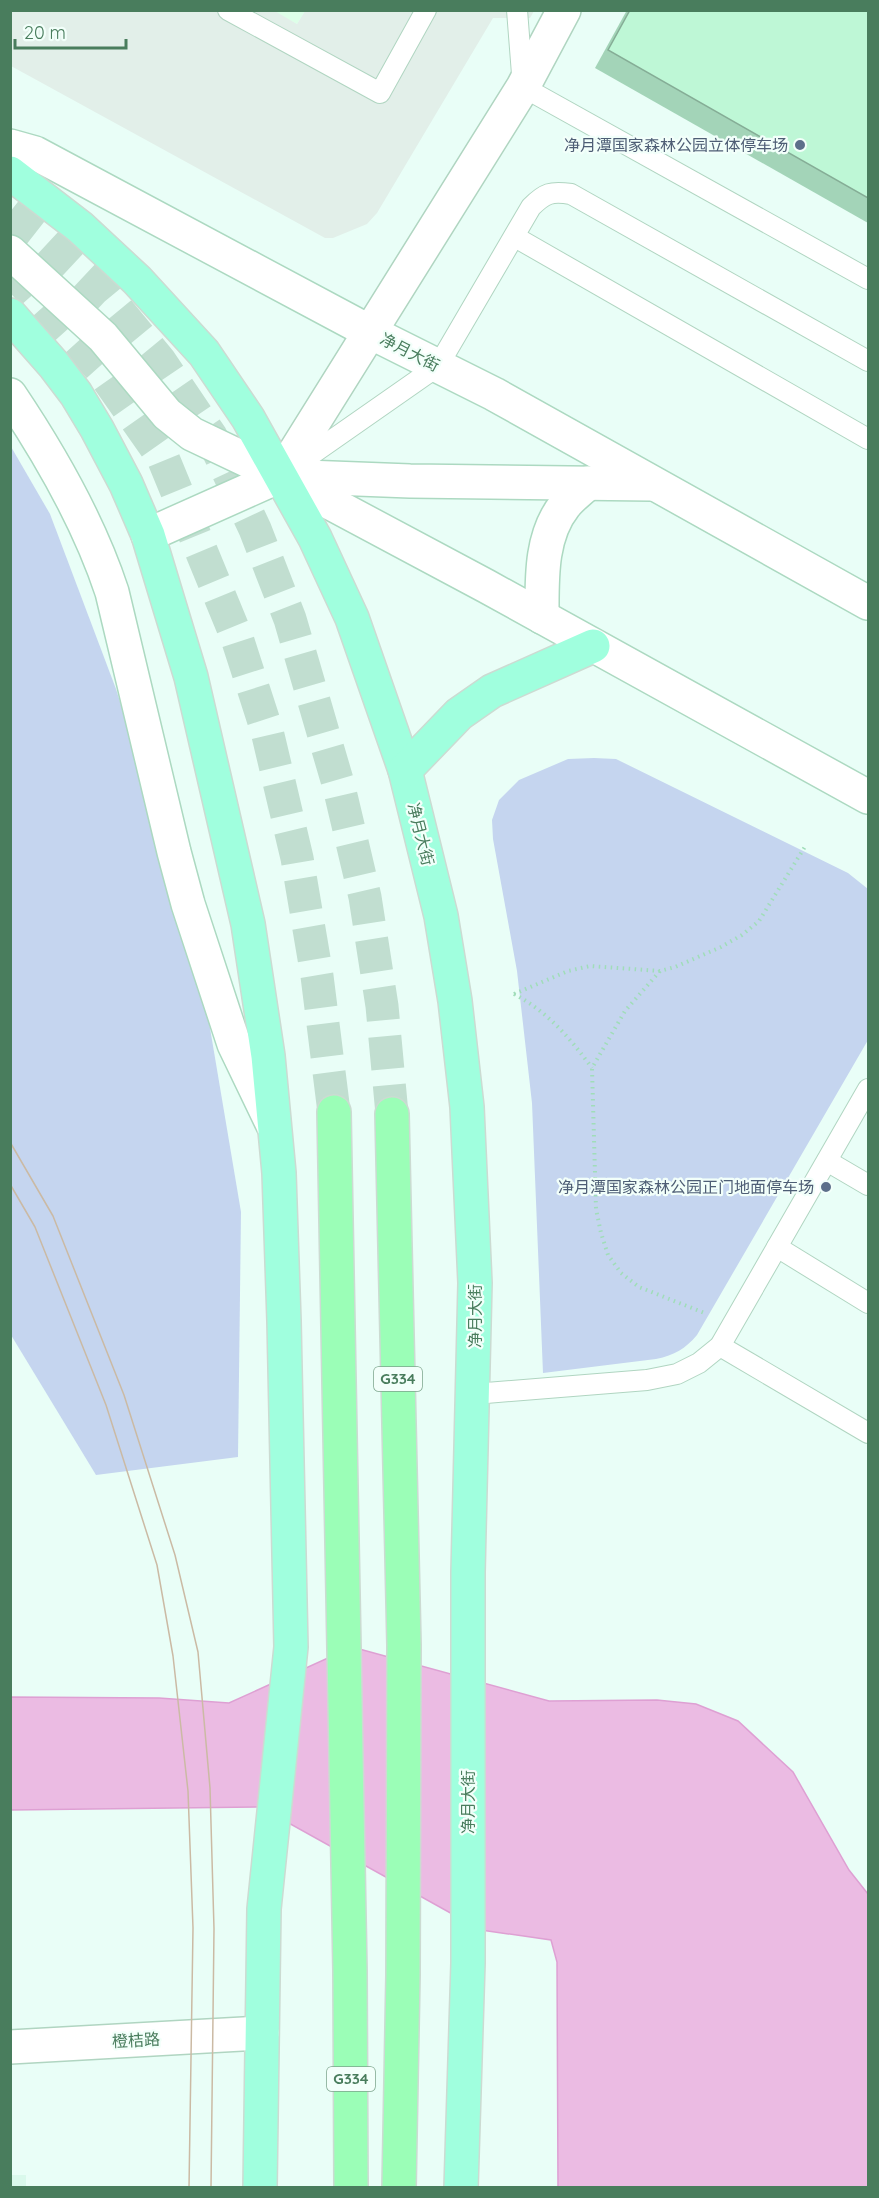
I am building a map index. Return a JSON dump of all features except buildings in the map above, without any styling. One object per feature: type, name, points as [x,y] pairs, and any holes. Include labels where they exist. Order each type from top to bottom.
[{"type":"highway","name":"G334","points":[[334,1112],[350,1971],[351,2187]]},
{"type":"highway","name":"G334","points":[[392,1113],[404,1646],[403,1975],[399,2187]]},
{"type":"main road","name":"净月大街","points":[[10,173],[80,227],[137,280],[204,353],[248,418],[315,538],[352,618],[405,770],[441,916],[457,1012],[467,1107],[476,1283],[468,1572],[468,1963],[461,2187]]},
{"type":"main road","points":[[10,315],[48,357],[76,394],[126,484],[148,535],[191,677],[248,924],[268,1056],[279,1173],[291,1647],[264,1909],[260,2187]]},
{"type":"main road","points":[[405,770],[459,714],[492,691],[593,646]]},
{"type":"street","points":[[280,476],[523,87],[564,10]]},
{"type":"street","name":"净月大街","points":[[10,146],[35,153],[370,332],[494,394],[868,603]]},
{"type":"street","points":[[10,252],[103,337],[167,414],[192,435],[280,476],[868,797]]},
{"type":"street","points":[[10,395],[53,463],[100,555],[112,591],[188,904],[234,1044],[275,1127]]},
{"type":"street","points":[[148,535],[280,476],[410,481],[656,484]]},
{"type":"street","points":[[542,617],[542,570],[554,523],[565,505],[588,483]]},
{"type":"street","name":"橙桔路","points":[[10,2048],[262,2033]]},
{"type":"lane","points":[[228,10],[380,93],[426,10]]},
{"type":"lane","points":[[518,10],[523,87],[868,279]]},
{"type":"lane","points":[[280,476],[438,366],[531,207],[542,197],[554,192],[571,194],[868,361]]},
{"type":"lane","points":[[514,237],[868,438]]},
{"type":"lane","points":[[474,1394],[647,1380],[677,1374],[699,1363],[720,1346],[868,1089]]},
{"type":"lane","points":[[827,1161],[868,1185]]},
{"type":"lane","points":[[777,1247],[868,1303]]},
{"type":"lane","points":[[720,1346],[868,1433]]},
{"type":"path","points":[[592,1068],[570,1038],[547,1015],[514,994],[568,971],[590,966],[660,971],[721,947],[742,935],[759,921],[806,845]]},
{"type":"path","points":[[660,971],[625,1011],[592,1068],[596,1209],[608,1255],[621,1274],[639,1287],[664,1299],[733,1323]]},
{"type":"shaded area","points":[[273,10],[297,24],[305,11],[534,11],[530,18],[493,18],[377,213],[367,224],[333,238],[325,238],[11,66],[10,11]]},
{"type":"shaded area","points":[[273,11],[305,11],[297,24]]},
{"type":"shaded area","points":[[10,445],[50,514],[116,689],[196,945],[241,1212],[238,1457],[96,1475],[11,1335]]},
{"type":"shaded area","points":[[568,759],[616,759],[848,873],[868,889],[868,1040],[693,1340],[679,1351],[656,1359],[543,1373],[532,1103],[517,971],[493,839],[492,820],[499,800],[519,780]]},
{"type":"shaded area","points":[[352,1647],[549,1701],[657,1700],[696,1704],[738,1721],[793,1772],[849,1870],[868,1894],[868,2187],[558,2187],[557,1962],[551,1940],[481,1930],[260,1807],[11,1810],[10,1697],[159,1698],[229,1703]]},
{"type":"shaded area","points":[[11,2175],[26,2175],[26,2187],[11,2187]]},
{"type":"tunnel","points":[[10,212],[47,241],[108,298],[160,361],[211,436],[255,529],[290,619],[339,787],[365,897],[382,1006],[392,1114]]},
{"type":"tunnel","points":[[10,271],[20,279],[99,367],[163,458],[237,638],[267,731],[297,858],[317,976],[334,1112]]},
{"type":"tram line","points":[[10,1142],[53,1216],[124,1395],[175,1555],[198,1652],[210,1788],[214,1929],[211,2188]]},
{"type":"tram line","points":[[10,1184],[35,1227],[106,1405],[157,1565],[173,1656],[188,1791],[193,1928],[189,2188]]},
{"type":"place","name":"净月潭国家森林公园立体停车场","points":[[800,145]]},
{"type":"place","name":"净月潭国家森林公园正门地面停车场","points":[[826,1187]]}]
